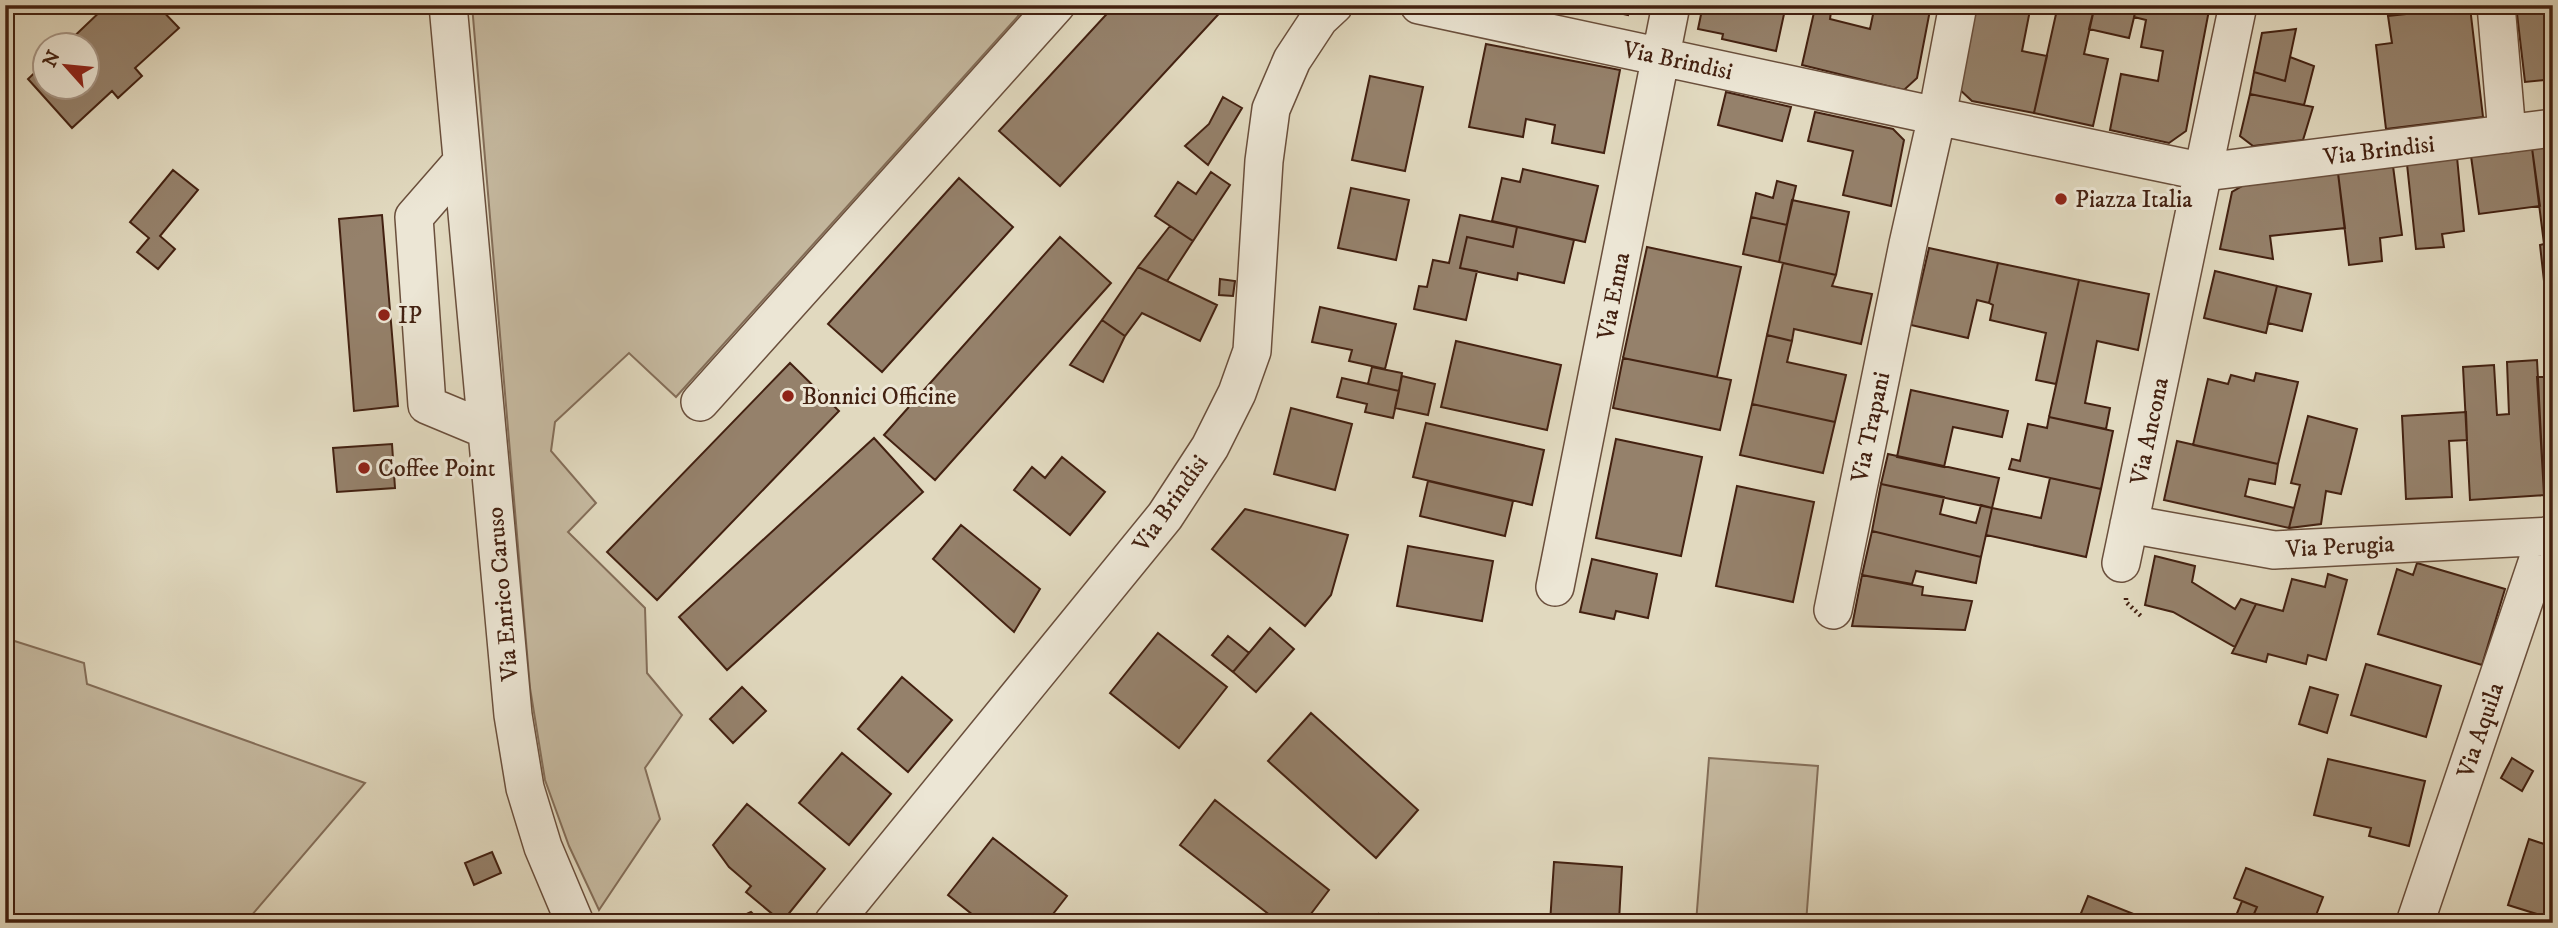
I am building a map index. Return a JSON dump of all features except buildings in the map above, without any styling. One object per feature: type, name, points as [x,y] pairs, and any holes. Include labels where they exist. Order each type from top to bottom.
[{"type":"street","name":"Via Enrico Caruso","points":[[449,5],[513,715],[526,788],[543,847],[575,923]]},
{"type":"street","points":[[700,402],[1056,5]]},
{"type":"street","name":"Via Brindisi","points":[[833,923],[1165,516],[1210,447],[1237,393],[1252,351],[1264,161],[1271,109],[1292,61],[1319,19],[1334,5]]},
{"type":"street","name":"Via Brindisi","points":[[1419,5],[2205,172],[2553,128]]},
{"type":"street","name":"Via Enna","points":[[1555,587],[1671,5]]},
{"type":"street","points":[[1937,116],[1958,5]]},
{"type":"street","points":[[2205,172],[2238,5]]},
{"type":"street","points":[[2496,5],[2507,134]]},
{"type":"street","name":"Via Trapani","points":[[1832,610],[1937,116]]},
{"type":"street","points":[[462,162],[414,217],[427,405],[487,430]]},
{"type":"street","name":"Via Ancona","points":[[2121,563],[2205,172]]},
{"type":"street","name":"Via Perugia","points":[[2129,524],[2274,550],[2549,536]]},
{"type":"street","name":"Via Aquila","points":[[2414,923],[2549,536]]},
{"type":"shaded area","points":[[472,5],[1028,5],[676,397],[629,353],[555,422],[551,451],[596,503],[568,532],[645,608],[647,673],[682,715],[645,768],[660,819],[599,910],[569,846],[545,780],[530,688]]},
{"type":"shaded area","points":[[5,638],[84,663],[87,684],[365,783],[245,923],[5,923]]},
{"type":"shaded area","points":[[1709,758],[1818,766],[1806,923],[1696,923]]},
{"type":"place","name":"Piazza Italia","points":[[2061,199]]},
{"type":"place","name":"IP","points":[[384,315]]},
{"type":"place","name":"Bonnici Officine","points":[[788,396]]},
{"type":"place","name":"Coffee Point","points":[[364,468]]}]
